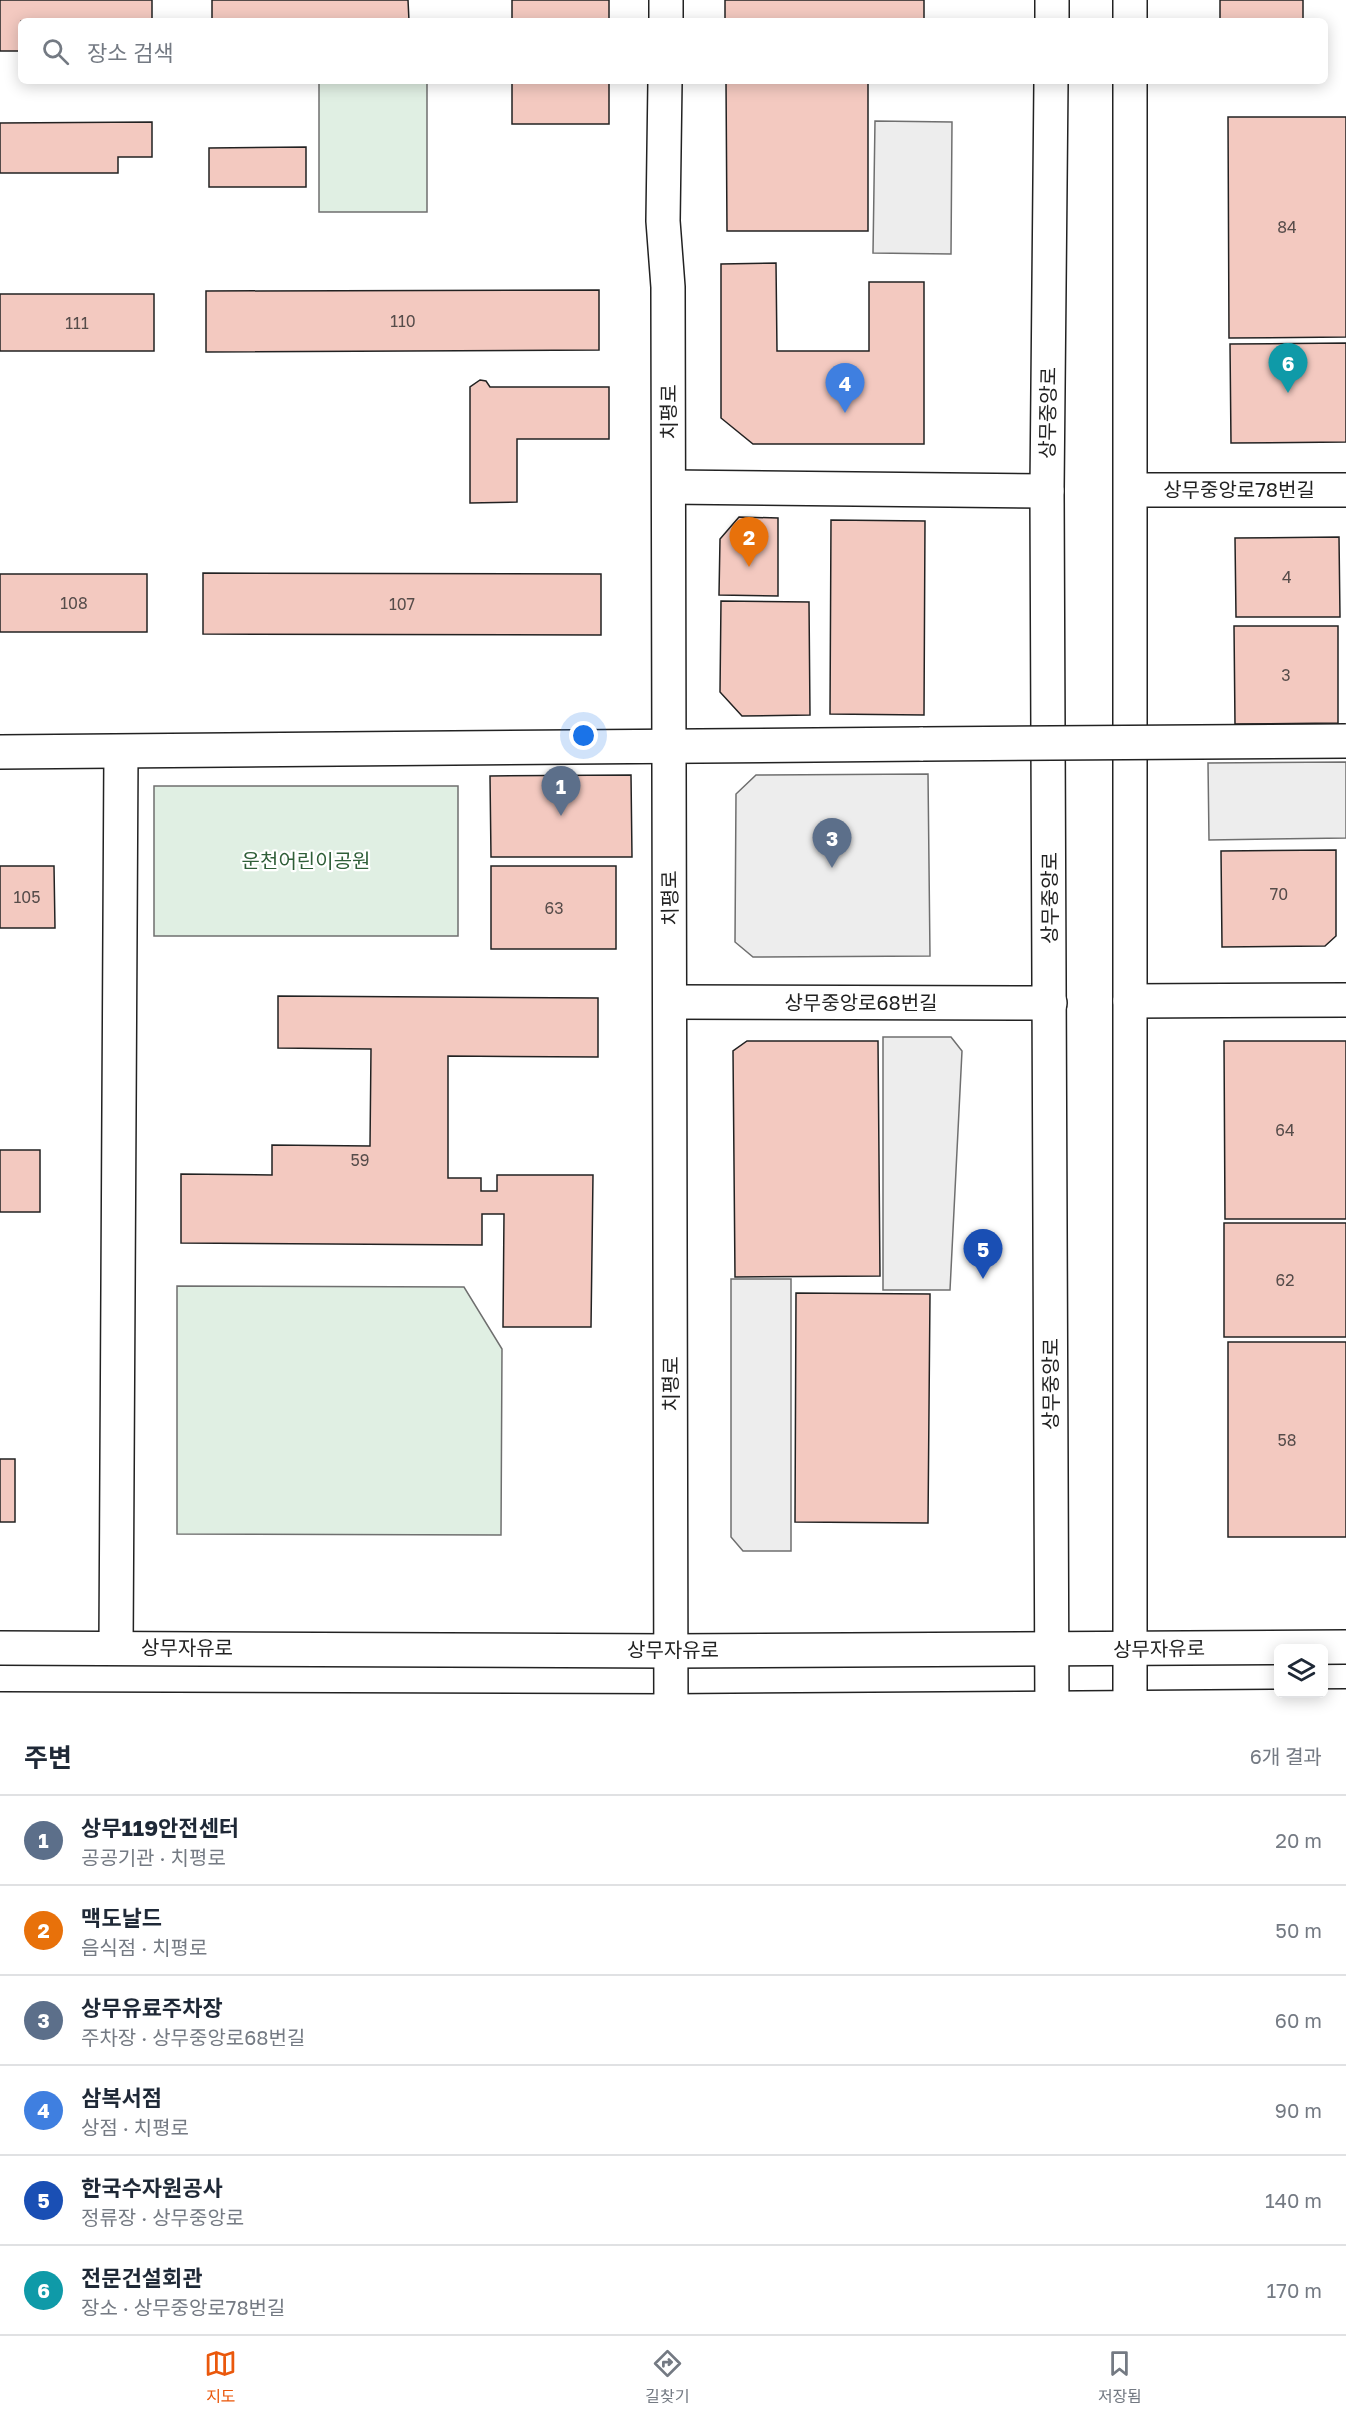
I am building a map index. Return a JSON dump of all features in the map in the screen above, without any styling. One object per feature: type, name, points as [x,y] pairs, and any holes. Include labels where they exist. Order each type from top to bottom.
[{"type":"street","points":[[666,0],[666,18]]},
{"type":"street","points":[[1052,0],[1052,18]]},
{"type":"street","points":[[1130,0],[1130,18]]},
{"type":"street","name":"치평로","points":[[665,84],[663,221],[668,287],[669,487],[667,746],[672,1002],[671,1713]]},
{"type":"street","name":"상무중앙로","points":[[1051,84],[1047,491],[1052,1712]]},
{"type":"street","points":[[1130,84],[1132,490],[1130,1712]]},
{"type":"street","points":[[669,487],[1047,491]]},
{"type":"street","name":"상무중앙로78번길","points":[[1132,490],[1346,490]]},
{"type":"street","points":[[0,752],[1346,741]]},
{"type":"street","points":[[116,1648],[121,752]]},
{"type":"street","points":[[1130,1001],[1346,1000]]},
{"type":"street","name":"상무중앙로68번길","points":[[672,1002],[1050,1003]]},
{"type":"street","name":"상무자유로","points":[[0,1648],[671,1651],[1346,1647]]},
{"type":"street","points":[[0,1709],[671,1713],[1130,1712],[1346,1706]]},
{"type":"green space","points":[[319,84],[427,84],[427,212],[319,212]]},
{"type":"green space","name":"운천어린이공원","points":[[154,786],[458,786],[458,936],[154,936]]},
{"type":"green space","points":[[177,1286],[464,1287],[502,1349],[501,1535],[177,1534]]},
{"type":"shaded area","points":[[875,121],[952,122],[951,254],[873,253]]},
{"type":"shaded area","points":[[1346,762],[1346,838],[1209,840],[1208,763]]},
{"type":"shaded area","points":[[928,774],[930,956],[753,957],[735,942],[736,794],[756,775]]},
{"type":"shaded area","points":[[883,1037],[951,1037],[962,1051],[950,1290],[883,1290]]},
{"type":"shaded area","points":[[731,1279],[791,1279],[791,1551],[743,1551],[731,1537]]},
{"type":"building","points":[[0,0],[152,0],[152,18],[18,18],[18,51],[0,51]]},
{"type":"building","points":[[212,0],[408,0],[409,18],[212,18]]},
{"type":"building","points":[[512,0],[609,0],[609,18],[512,18]]},
{"type":"building","points":[[725,0],[924,0],[924,18],[725,18]]},
{"type":"building","points":[[1220,0],[1303,0],[1303,18],[1220,18]]},
{"type":"building","points":[[512,84],[609,84],[609,124],[512,124]]},
{"type":"building","points":[[726,84],[868,84],[868,231],[727,231]]},
{"type":"building","points":[[1228,117],[1346,117],[1346,337],[1229,338]]},
{"type":"building","points":[[152,122],[152,157],[118,157],[118,173],[0,173],[0,123]]},
{"type":"building","points":[[306,147],[306,187],[209,187],[209,148]]},
{"type":"building","points":[[776,263],[777,351],[869,351],[869,282],[924,282],[924,444],[753,444],[721,418],[721,264]]},
{"type":"building","points":[[599,290],[599,350],[206,352],[206,291]]},
{"type":"building","points":[[0,294],[154,294],[154,351],[0,351]]},
{"type":"building","points":[[1346,343],[1346,442],[1231,443],[1230,344]]},
{"type":"building","points":[[480,380],[486,381],[490,387],[609,387],[609,439],[517,439],[517,502],[470,503],[470,387]]},
{"type":"building","points":[[739,517],[778,518],[778,596],[719,595],[720,539]]},
{"type":"building","points":[[831,520],[925,521],[924,715],[830,714]]},
{"type":"building","points":[[1339,537],[1340,617],[1236,617],[1235,538]]},
{"type":"building","points":[[203,573],[601,574],[601,635],[203,634]]},
{"type":"building","points":[[0,574],[147,574],[147,632],[0,632]]},
{"type":"building","points":[[721,601],[809,602],[810,715],[742,716],[720,692]]},
{"type":"building","points":[[1234,626],[1338,626],[1338,723],[1235,724]]},
{"type":"building","points":[[631,775],[632,857],[491,857],[490,776]]},
{"type":"building","points":[[1336,850],[1336,936],[1325,946],[1222,947],[1221,851]]},
{"type":"building","points":[[0,866],[54,866],[55,928],[0,928]]},
{"type":"building","points":[[491,866],[616,866],[616,949],[491,949]]},
{"type":"building","points":[[278,996],[598,998],[598,1057],[448,1056],[448,1178],[481,1178],[481,1191],[497,1191],[497,1175],[593,1175],[591,1327],[503,1327],[504,1214],[482,1214],[482,1245],[181,1243],[181,1174],[272,1175],[272,1145],[370,1146],[371,1049],[278,1048]]},
{"type":"building","points":[[747,1041],[878,1041],[880,1276],[735,1277],[733,1051]]},
{"type":"building","points":[[1224,1041],[1346,1041],[1346,1219],[1225,1219]]},
{"type":"building","points":[[0,1150],[40,1150],[40,1212],[0,1212]]},
{"type":"building","points":[[1224,1223],[1346,1223],[1346,1337],[1224,1337]]},
{"type":"building","points":[[796,1293],[930,1294],[928,1523],[795,1522]]},
{"type":"building","points":[[1228,1342],[1346,1342],[1346,1537],[1228,1537]]},
{"type":"building","points":[[0,1459],[15,1459],[15,1522],[0,1522]]},
{"type":"place","name":"전문건설회관","points":[[1288,393]]},
{"type":"place","name":"삼복서점","points":[[845,413]]},
{"type":"place","name":"맥도날드","points":[[749,567]]},
{"type":"place","name":"상무119안전센터","points":[[561,816]]},
{"type":"place","name":"상무유료주차장","points":[[832,868]]},
{"type":"place","name":"한국수자원공사","points":[[983,1279]]}]
